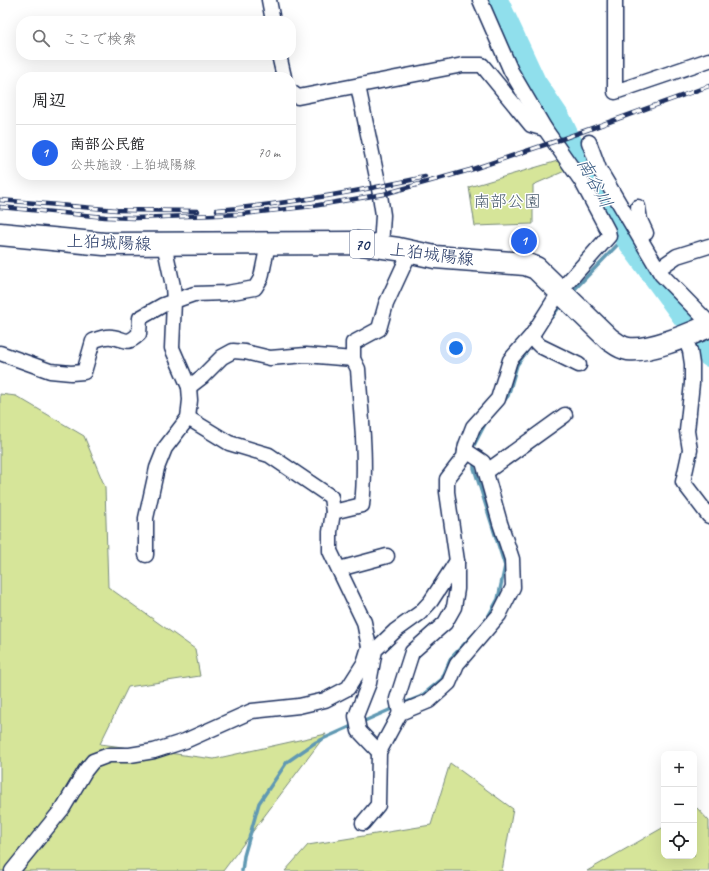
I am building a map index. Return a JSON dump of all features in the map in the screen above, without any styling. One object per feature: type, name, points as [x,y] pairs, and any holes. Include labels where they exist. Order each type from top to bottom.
[{"type":"main road","name":"上狛城陽線","points":[[0,234],[104,244],[355,244],[381,247],[435,257],[525,264],[536,268],[609,339],[620,347],[628,349],[649,347],[686,335],[706,322]]},
{"type":"street","points":[[269,0],[272,16]]},
{"type":"street","points":[[400,714],[397,699],[412,652],[445,622],[454,607],[457,589],[457,561],[447,492],[447,479],[464,457],[473,427],[498,399],[510,360],[531,337],[560,291],[609,236],[608,231],[582,182],[545,129],[511,71],[480,0]]},
{"type":"street","points":[[615,0],[615,92],[709,60]]},
{"type":"street","points":[[280,60],[283,72]]},
{"type":"street","points":[[296,96],[298,97],[358,86],[462,65],[482,65],[531,125],[545,129]]},
{"type":"street","points":[[358,86],[378,182],[382,216],[381,247]]},
{"type":"street","points":[[589,142],[600,169],[661,274],[706,322]]},
{"type":"street","points":[[638,207],[640,220],[654,250],[706,322]]},
{"type":"street","points":[[146,555],[146,518],[157,468],[166,448],[188,418],[190,400],[189,387],[172,348],[174,300],[173,286],[164,244]]},
{"type":"street","points":[[0,353],[50,371],[71,373],[84,372],[93,341],[102,337],[113,337],[124,341],[133,339],[139,334],[140,318],[162,305],[194,294],[227,293],[255,288],[262,278],[268,244]]},
{"type":"street","points":[[664,265],[677,256],[709,246]]},
{"type":"street","points":[[333,512],[362,505],[364,490],[358,369],[354,359],[352,343],[379,330],[386,304],[410,252]]},
{"type":"street","points":[[686,335],[691,357],[692,383],[687,431],[690,450],[684,482],[709,516]]},
{"type":"street","points":[[531,337],[540,346],[580,365]]},
{"type":"street","points":[[189,387],[202,377],[222,357],[233,351],[245,352],[270,358],[306,355],[354,359]]},
{"type":"street","points":[[486,472],[565,415]]},
{"type":"street","points":[[188,418],[229,444],[269,455],[331,497],[333,512],[330,532],[330,551],[364,622],[370,654],[369,683],[356,716],[359,730],[379,752]]},
{"type":"street","points":[[363,822],[378,805],[379,752],[400,714],[429,701],[449,683],[457,664],[500,615],[513,587],[512,559],[483,462],[465,450]]},
{"type":"street","points":[[339,569],[387,556]]},
{"type":"street","points":[[12,871],[63,808],[85,771],[93,761],[109,755],[154,751],[185,741],[252,711],[299,706],[325,700],[348,688],[370,654],[395,631],[420,613],[431,601],[457,561]]},
{"type":"green space","name":"南部公園","points":[[561,160],[567,170],[533,185],[533,224],[475,226],[469,187]]},
{"type":"green space","points":[[0,394],[16,396],[84,436],[105,487],[108,587],[195,649],[200,676],[128,687],[100,744],[214,759],[326,734],[223,871],[0,871]]},
{"type":"green space","points":[[450,763],[513,809],[502,871],[285,871],[308,845],[431,825]]},
{"type":"green space","points":[[697,808],[709,821],[709,871],[587,871],[661,829],[661,859],[697,859]]},
{"type":"waterway","name":"南谷川","points":[[497,0],[535,82],[560,119],[572,144],[625,237],[706,348],[709,356]]},
{"type":"waterway","points":[[572,292],[625,237]]},
{"type":"waterway","points":[[552,317],[562,303]]},
{"type":"waterway","points":[[503,402],[508,396],[517,365],[527,351]]},
{"type":"waterway","points":[[473,451],[473,447],[485,424]]},
{"type":"waterway","points":[[474,461],[474,468],[505,566],[498,599],[485,622]]},
{"type":"waterway","points":[[402,704],[420,697],[442,679],[451,658],[474,634]]},
{"type":"waterway","points":[[360,723],[396,707]]},
{"type":"waterway","points":[[242,871],[244,856],[259,803],[287,762],[316,742],[354,725]]},
{"type":"railway","points":[[0,207],[105,217],[135,218],[243,214],[313,206],[384,194],[470,170],[559,140],[709,86]]},
{"type":"railway","points":[[217,210],[321,197],[425,177]]},
{"type":"railway","points":[[0,200],[117,210],[198,211]]},
{"type":"place","name":"南部公民館","points":[[524,241]]}]
